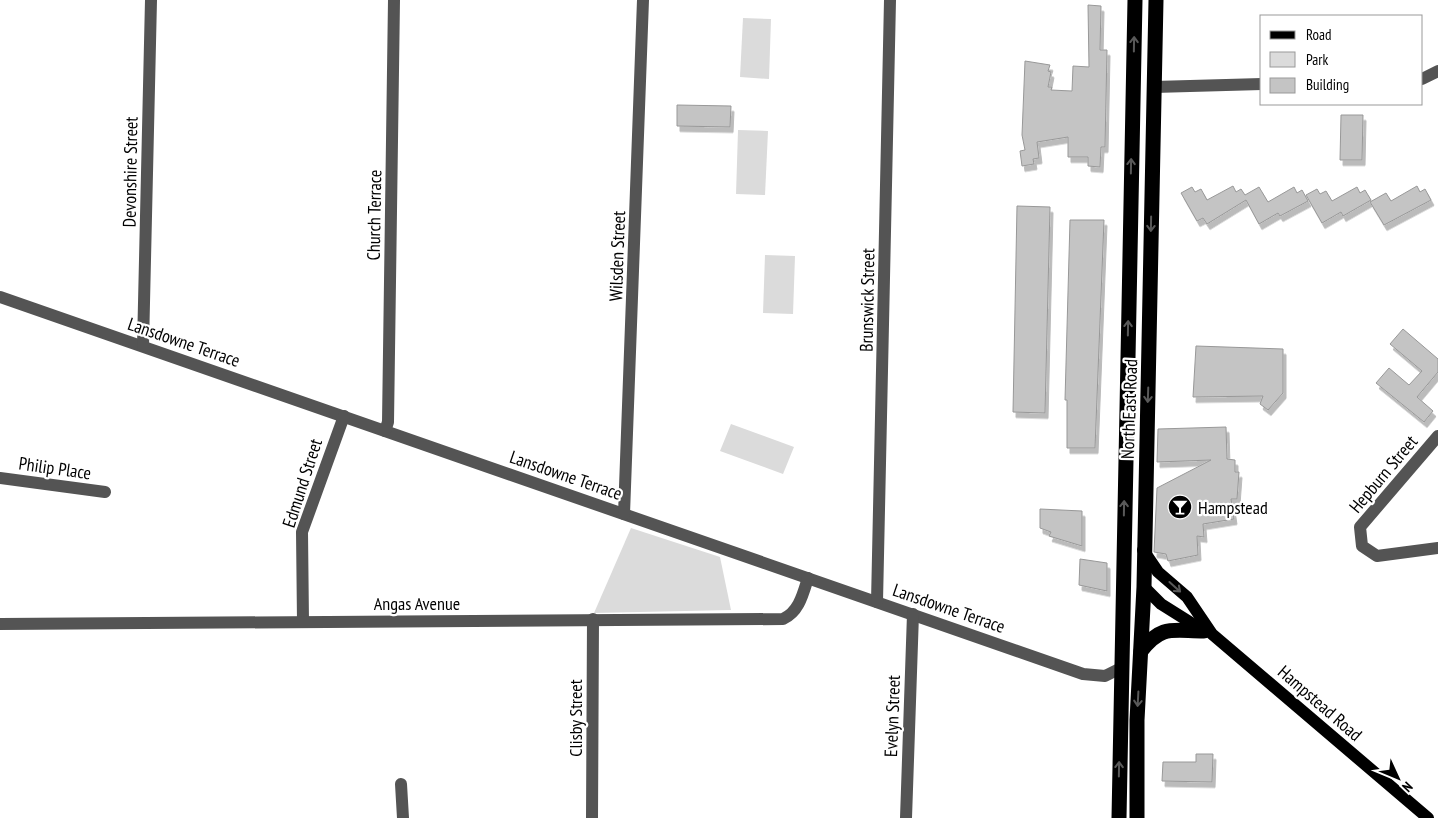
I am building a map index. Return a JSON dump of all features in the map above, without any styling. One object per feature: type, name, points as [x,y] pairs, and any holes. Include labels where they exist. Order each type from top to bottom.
[{"type":"highway","name":"North East Road","points":[[1119,818],[1135,0]]},
{"type":"highway","name":"North East Road","points":[[1137,818],[1137,720],[1144,587],[1143,550],[1156,0]]},
{"type":"highway","points":[[1123,557],[1144,587]]},
{"type":"highway","points":[[1140,651],[1153,636],[1164,631],[1208,633]]},
{"type":"main road","name":"Hampstead Road","points":[[1143,550],[1158,572],[1187,597],[1208,633]]},
{"type":"main road","name":"Hampstead Road","points":[[1144,587],[1161,604],[1208,633],[1428,818]]},
{"type":"street","name":"Devonshire Street","points":[[143,346],[151,0]]},
{"type":"street","name":"Church Terrace","points":[[385,431],[388,422],[394,0]]},
{"type":"street","name":"Wilsden Street","points":[[624,514],[643,0]]},
{"type":"street","name":"Brunswick Street","points":[[877,602],[890,0]]},
{"type":"street","points":[[1423,78],[1438,71]]},
{"type":"street","points":[[1154,87],[1260,84]]},
{"type":"street","name":"Lansdowne Terrace","points":[[0,297],[1094,676],[1105,676],[1121,668]]},
{"type":"street","name":"Edmund Street","points":[[303,622],[302,532],[344,416]]},
{"type":"street","name":"Hepburn Street","points":[[1438,436],[1360,527],[1362,546],[1377,556],[1438,548]]},
{"type":"street","name":"Philip Place","points":[[0,478],[104,492]]},
{"type":"street","name":"Angas Avenue","points":[[0,624],[783,619],[792,615],[808,578]]},
{"type":"street","name":"Evelyn Street","points":[[906,818],[913,614]]},
{"type":"street","name":"Clisby Street","points":[[592,818],[593,619]]},
{"type":"street","points":[[401,784],[403,818]]},
{"type":"green space","points":[[743,18],[771,19],[769,79],[740,77]]},
{"type":"green space","points":[[738,130],[768,131],[765,195],[736,194]]},
{"type":"green space","points":[[765,255],[795,256],[793,314],[763,313]]},
{"type":"green space","points":[[731,424],[794,447],[783,474],[720,451]]},
{"type":"green space","points":[[631,528],[720,557],[731,610],[594,613]]},
{"type":"building","points":[[1088,5],[1101,6],[1100,50],[1107,50],[1105,147],[1101,147],[1100,167],[1088,166],[1088,157],[1068,157],[1068,137],[1037,142],[1039,158],[1033,159],[1034,164],[1022,166],[1020,151],[1025,150],[1022,135],[1025,61],[1050,65],[1048,71],[1051,72],[1048,87],[1052,87],[1051,90],[1072,91],[1073,66],[1089,67]]},
{"type":"building","points":[[677,105],[731,106],[730,127],[677,126]]},
{"type":"building","points":[[1341,115],[1363,115],[1362,160],[1340,160]]},
{"type":"building","points":[[1233,186],[1236,192],[1241,189],[1245,195],[1259,187],[1268,202],[1294,187],[1297,193],[1302,190],[1308,201],[1280,216],[1278,213],[1259,224],[1246,200],[1207,224],[1203,218],[1197,221],[1181,193],[1192,187],[1195,192],[1201,189],[1207,200]]},
{"type":"building","points":[[1417,186],[1420,192],[1425,189],[1431,200],[1384,225],[1370,202],[1386,193],[1391,201]]},
{"type":"building","points":[[1357,187],[1360,193],[1365,190],[1371,200],[1343,216],[1341,212],[1322,223],[1306,195],[1317,189],[1320,194],[1326,191],[1332,201]]},
{"type":"building","points":[[1017,206],[1050,207],[1045,413],[1013,412]]},
{"type":"building","points":[[1070,220],[1104,220],[1095,448],[1067,448],[1067,400],[1065,400]]},
{"type":"building","points":[[1403,329],[1438,359],[1438,372],[1417,397],[1433,411],[1424,422],[1376,383],[1389,368],[1409,385],[1422,371],[1390,344]]},
{"type":"building","points":[[1196,346],[1283,349],[1283,393],[1268,410],[1260,404],[1263,396],[1193,397]]},
{"type":"building","points":[[1226,427],[1227,459],[1235,460],[1235,472],[1239,472],[1237,499],[1231,499],[1234,519],[1203,524],[1204,537],[1197,536],[1198,555],[1168,561],[1166,554],[1154,552],[1157,488],[1211,460],[1157,462],[1158,429]]},
{"type":"building","points":[[1040,509],[1082,511],[1082,546],[1049,536],[1051,532],[1040,528]]},
{"type":"building","points":[[1080,559],[1107,563],[1107,591],[1079,585]]},
{"type":"building","points":[[1196,754],[1213,754],[1212,782],[1162,781],[1163,762],[1196,762]]},
{"type":"place","name":"Hampstead","points":[[1180,507]]}]
